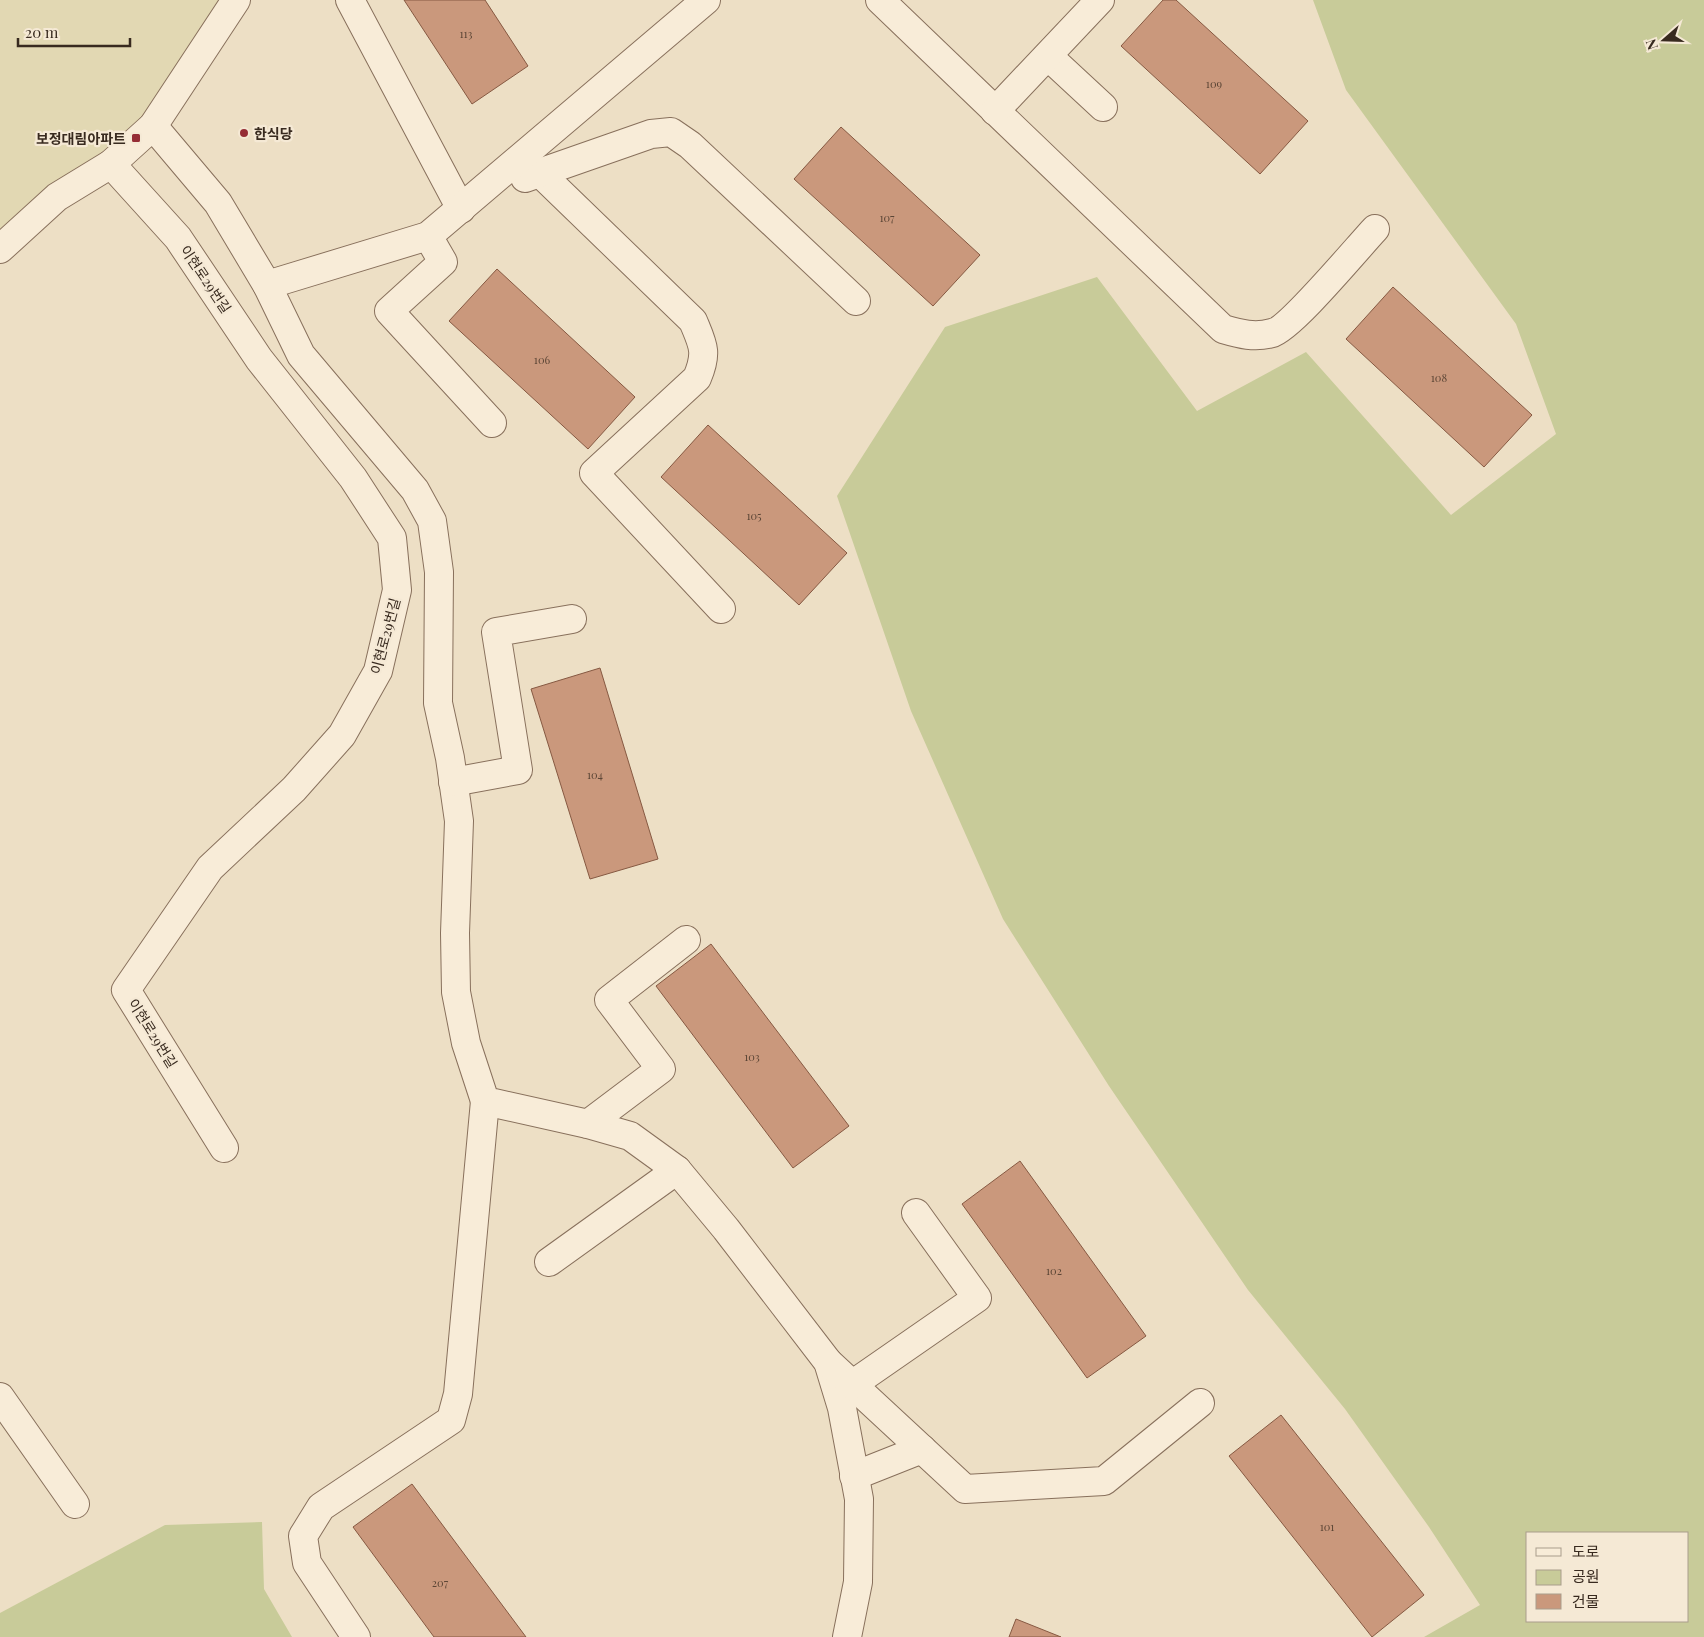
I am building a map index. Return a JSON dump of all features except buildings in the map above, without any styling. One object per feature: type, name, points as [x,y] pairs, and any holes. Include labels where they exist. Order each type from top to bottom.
[{"type":"street","points":[[0,249],[58,197],[111,164],[153,126],[236,0]]},
{"type":"street","points":[[350,0],[469,202]]},
{"type":"street","points":[[266,285],[428,236],[706,0]]},
{"type":"street","points":[[880,0],[1223,329],[1254,336],[1274,333],[1294,318],[1375,229]]},
{"type":"street","points":[[996,111],[1100,0]]},
{"type":"street","points":[[1048,56],[1104,107]]},
{"type":"street","points":[[153,126],[218,203],[266,285],[301,355],[415,490],[432,521],[439,572],[438,703],[454,782],[459,821],[454,933],[456,992],[466,1043],[484,1101],[458,1394],[451,1420],[321,1507],[304,1536],[307,1563],[356,1637]]},
{"type":"street","points":[[469,202],[540,173],[650,134],[671,132],[690,146],[856,301]]},
{"type":"street","name":"이현로29번길","points":[[111,164],[178,238],[260,359],[353,478],[392,538],[397,590],[378,671],[342,735],[294,789],[210,868],[126,990],[224,1148]]},
{"type":"street","points":[[540,173],[692,321],[702,343],[704,362],[697,378],[594,473],[721,609]]},
{"type":"street","points":[[428,236],[443,262],[390,311],[492,423]]},
{"type":"street","points":[[454,782],[518,770],[496,632],[572,619]]},
{"type":"street","points":[[588,1124],[661,1070],[609,1000],[686,940]]},
{"type":"street","points":[[484,1101],[588,1124],[630,1136],[677,1170],[726,1229],[828,1362],[965,1489],[1104,1481],[1200,1403]]},
{"type":"street","points":[[549,1262],[677,1170]]},
{"type":"street","points":[[853,1384],[977,1298],[916,1213]]},
{"type":"street","points":[[828,1362],[842,1408],[859,1499],[858,1582],[847,1637]]},
{"type":"street","points":[[0,1397],[75,1504]]},
{"type":"street","points":[[854,1476],[922,1449]]},
{"type":"shaded area","points":[[0,0],[243,0],[158,107],[0,235]]},
{"type":"green space","points":[[1313,0],[1704,0],[1704,1637],[1424,1637],[1480,1605],[1429,1527],[1345,1409],[1248,1290],[1109,1086],[1003,919],[911,711],[837,496],[945,327],[1097,277],[1197,411],[1306,352],[1451,515],[1556,434],[1516,324],[1346,90]]},
{"type":"green space","points":[[262,1522],[264,1589],[292,1637],[0,1637],[0,1613],[165,1525]]},
{"type":"place","name":"한식당","points":[[244,133]]},
{"type":"place","name":"보정대림아파트","points":[[136,138]]}]
